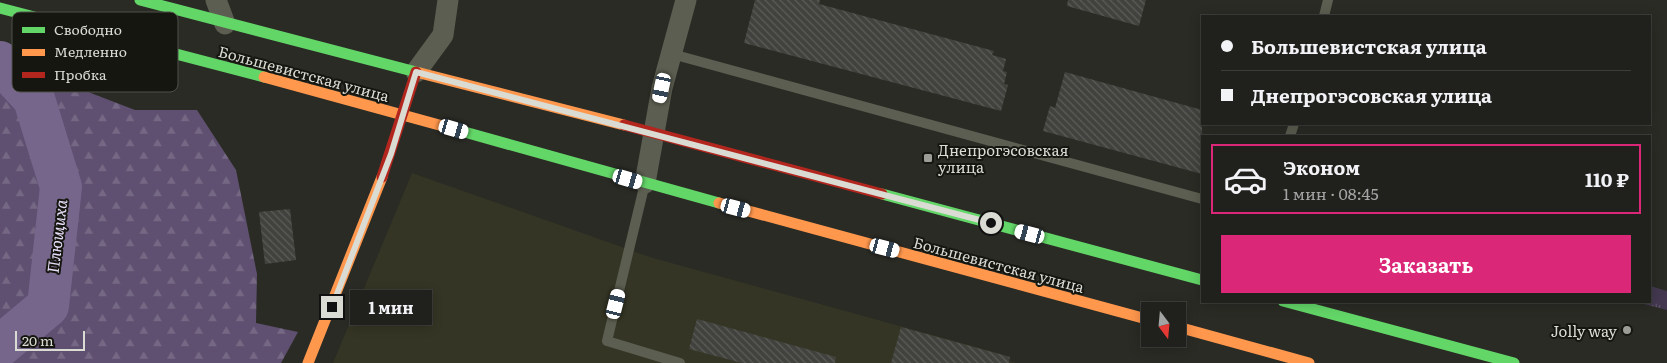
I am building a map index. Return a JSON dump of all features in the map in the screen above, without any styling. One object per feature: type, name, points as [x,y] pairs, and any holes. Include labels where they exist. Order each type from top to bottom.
[{"type":"main road","name":"Большевистская улица","points":[[140,0],[225,24],[653,133],[1201,280]]},
{"type":"main road","name":"Большевистская улица","points":[[0,8],[14,12]]},
{"type":"main road","name":"Большевистская улица","points":[[178,55],[402,114],[645,184],[1141,318]]},
{"type":"main road","points":[[308,363],[391,154],[416,72]]},
{"type":"main road","points":[[1290,303],[1514,363]]},
{"type":"main road","points":[[1186,330],[1309,363]]},
{"type":"street","points":[[216,0],[225,24]]},
{"type":"street","points":[[416,72],[442,35],[448,0]]},
{"type":"street","points":[[645,184],[653,133],[686,0]]},
{"type":"lane","points":[[1324,15],[1328,0]]},
{"type":"lane","points":[[672,54],[1201,199]]},
{"type":"lane","points":[[645,184],[607,341],[680,363]]},
{"type":"shaded area","points":[[412,173],[653,258],[1005,355],[1010,361],[1016,363],[333,363]]},
{"type":"green space","points":[[12,75],[12,92],[88,92],[135,110],[197,110],[236,170],[257,274],[256,323],[298,332],[281,363],[0,363],[0,78]]},
{"type":"green space","points":[[1651,286],[1667,291],[1667,310],[1641,303],[1651,303]]},
{"type":"building","points":[[755,0],[820,0],[819,4],[994,51],[992,55],[1006,59],[1003,71],[1007,72],[1004,84],[1008,85],[1001,111],[744,43]]},
{"type":"building","points":[[1068,0],[1146,0],[1139,26],[1067,6]]},
{"type":"building","points":[[1065,72],[1201,110],[1201,174],[1043,131],[1050,106],[1055,108]]},
{"type":"building","points":[[290,209],[296,260],[265,264],[259,212]]},
{"type":"building","points":[[697,319],[836,357],[835,363],[742,363],[689,349]]},
{"type":"building","points":[[901,327],[1010,357],[1009,363],[891,363]]},
{"type":"waterway","name":"Плющиха","points":[[0,62],[12,75]]},
{"type":"waterway","name":"Плющиха","points":[[0,346],[48,306],[61,187],[34,99],[28,92]]},
{"type":"traffic: fast","points":[[140,0],[420,73]]},
{"type":"traffic: fast","points":[[0,8],[15,12]]},
{"type":"traffic: fast","points":[[178,55],[264,77]]},
{"type":"traffic: fast","points":[[461,131],[719,203]]},
{"type":"traffic: fast","points":[[882,194],[1201,280]]},
{"type":"traffic: fast","points":[[1290,303],[1514,363]]},
{"type":"traffic: slow","points":[[420,73],[624,125]]},
{"type":"traffic: slow","points":[[264,77],[461,131]]},
{"type":"traffic: slow","points":[[308,363],[382,177]]},
{"type":"traffic: slow","points":[[719,203],[1141,318]]},
{"type":"traffic: slow","points":[[1186,329],[1309,363]]},
{"type":"traffic: jam","points":[[382,177],[416,72]]},
{"type":"traffic: jam","points":[[624,125],[882,194]]},
{"type":"place","name":"Днепрогэсовская улица","points":[[928,158]]},
{"type":"place","name":"Jolly way","points":[[1627,330]]},
{"type":"route","points":[[332,307],[391,154],[416,72],[991,223]]}]
